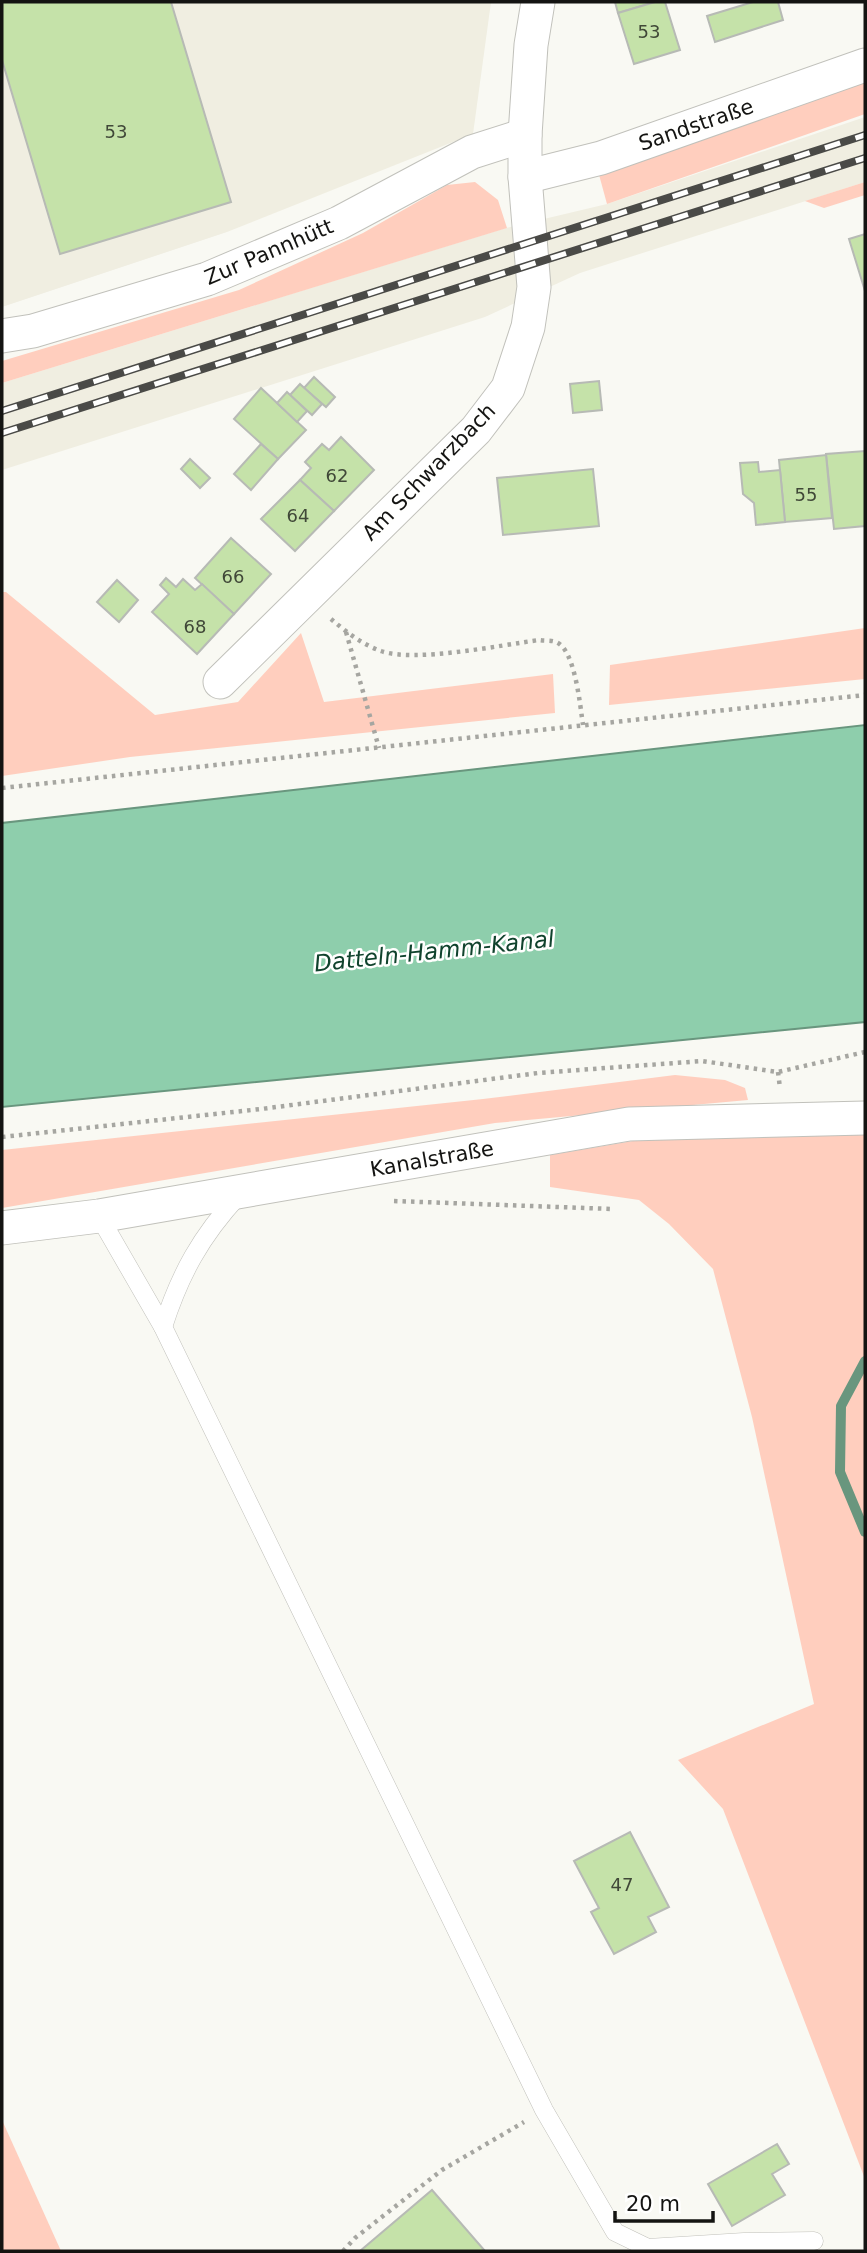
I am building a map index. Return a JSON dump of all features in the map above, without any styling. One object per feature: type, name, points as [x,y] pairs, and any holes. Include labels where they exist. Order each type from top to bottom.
[{"type":"street","name":"Am Schwarzbach","points":[[220,682],[476,430],[508,388],[528,327],[534,287],[525,177],[525,135],[531,45],[538,2]]},
{"type":"street","name":"Sandstraße","points":[[525,177],[601,158],[865,65]]},
{"type":"street","name":"Zur Pannhütt","points":[[2,336],[33,331],[208,279],[340,223],[472,152],[525,135]]},
{"type":"street","name":"Kanalstraße","points":[[2,1228],[99,1216],[629,1124],[865,1118]]},
{"type":"lane","points":[[163,1327],[175,1290],[192,1255],[214,1222],[242,1192]]},
{"type":"lane","points":[[99,1216],[163,1327],[544,2110],[615,2232],[648,2248],[814,2241]]},
{"type":"path","points":[[306,598],[346,631],[382,652],[412,656],[539,640],[557,642],[567,651],[571,661],[583,724]]},
{"type":"path","points":[[346,631],[379,748]]},
{"type":"path","points":[[2,788],[865,695]]},
{"type":"path","points":[[2,1137],[261,1109],[538,1073],[702,1061],[778,1072],[865,1052]]},
{"type":"path","points":[[430,1202],[613,1209]]},
{"type":"path","points":[[343,2251],[355,2238],[442,2170],[544,2110]]},
{"type":"shaded area","points":[[2,2],[491,2],[473,134],[227,232],[2,307]]},
{"type":"shaded area","points":[[865,77],[865,114],[607,204],[598,171]]},
{"type":"shaded area","points":[[865,117],[865,182],[580,273],[485,317],[2,470],[2,383],[506,228],[607,204]]},
{"type":"shaded area","points":[[475,182],[498,200],[507,228],[2,383],[2,361],[239,290],[363,233],[447,185]]},
{"type":"shaded area","points":[[865,182],[865,195],[824,208],[805,201]]},
{"type":"shaded area","points":[[2,592],[6,592],[155,715],[238,702],[301,633],[324,702],[553,674],[555,713],[130,757],[2,776]]},
{"type":"shaded area","points":[[865,628],[865,679],[609,705],[610,665]]},
{"type":"shaded area","points":[[675,1075],[725,1080],[745,1088],[748,1100],[495,1123],[2,1208],[2,1150],[483,1099]]},
{"type":"shaded area","points":[[865,1132],[865,2179],[723,1809],[678,1760],[814,1704],[752,1417],[713,1269],[669,1224],[639,1200],[550,1187],[550,1155],[668,1135]]},
{"type":"shaded area","points":[[2,2120],[61,2251],[2,2251]]},
{"type":"water","name":"Datteln-Hamm-Kanal","points":[[865,725],[865,1022],[2,1107],[2,823]]},
{"type":"building","points":[[2,2],[171,2],[231,202],[60,254],[2,60]]},
{"type":"building","points":[[615,2],[655,2],[618,13]]},
{"type":"building","points":[[655,2],[665,2],[680,50],[634,64],[618,13]]},
{"type":"building","points":[[753,2],[778,2],[783,20],[715,42],[707,16]]},
{"type":"building","points":[[865,234],[865,291],[849,239]]},
{"type":"building","points":[[314,377],[335,397],[326,407],[304,388]]},
{"type":"building","points":[[599,381],[602,410],[573,413],[570,384]]},
{"type":"building","points":[[300,384],[322,404],[312,415],[290,395]]},
{"type":"building","points":[[261,388],[306,430],[278,459],[234,419]]},
{"type":"building","points":[[287,392],[307,411],[297,422],[277,403]]},
{"type":"building","points":[[341,437],[374,470],[334,511],[300,480],[311,468],[305,462],[322,444],[329,450]]},
{"type":"building","points":[[261,444],[278,459],[251,490],[234,474]]},
{"type":"building","points":[[865,451],[865,526],[834,529],[826,454]]},
{"type":"building","points":[[826,455],[832,518],[785,522],[779,460]]},
{"type":"building","points":[[190,459],[210,478],[200,488],[181,469]]},
{"type":"building","points":[[758,462],[759,472],[780,470],[785,522],[756,525],[754,503],[743,494],[740,463]]},
{"type":"building","points":[[593,469],[599,526],[503,535],[497,478]]},
{"type":"building","points":[[300,480],[334,511],[295,551],[261,519]]},
{"type":"building","points":[[231,538],[271,574],[234,614],[195,578]]},
{"type":"building","points":[[166,578],[176,587],[183,579],[195,590],[202,584],[234,614],[197,654],[152,612],[169,594],[160,585]]},
{"type":"building","points":[[117,580],[138,600],[119,622],[97,602]]},
{"type":"building","points":[[630,1832],[669,1907],[648,1917],[656,1932],[614,1954],[591,1912],[599,1908],[574,1861]]},
{"type":"building","points":[[777,2144],[789,2164],[772,2174],[785,2195],[732,2226],[708,2184]]},
{"type":"building","points":[[432,2190],[485,2251],[360,2251]]},
{"type":"waterway","points":[[865,1361],[841,1406],[840,1472],[865,1532]]},
{"type":"railway","points":[[2,411],[865,135]]},
{"type":"railway","points":[[2,433],[865,158]]}]
